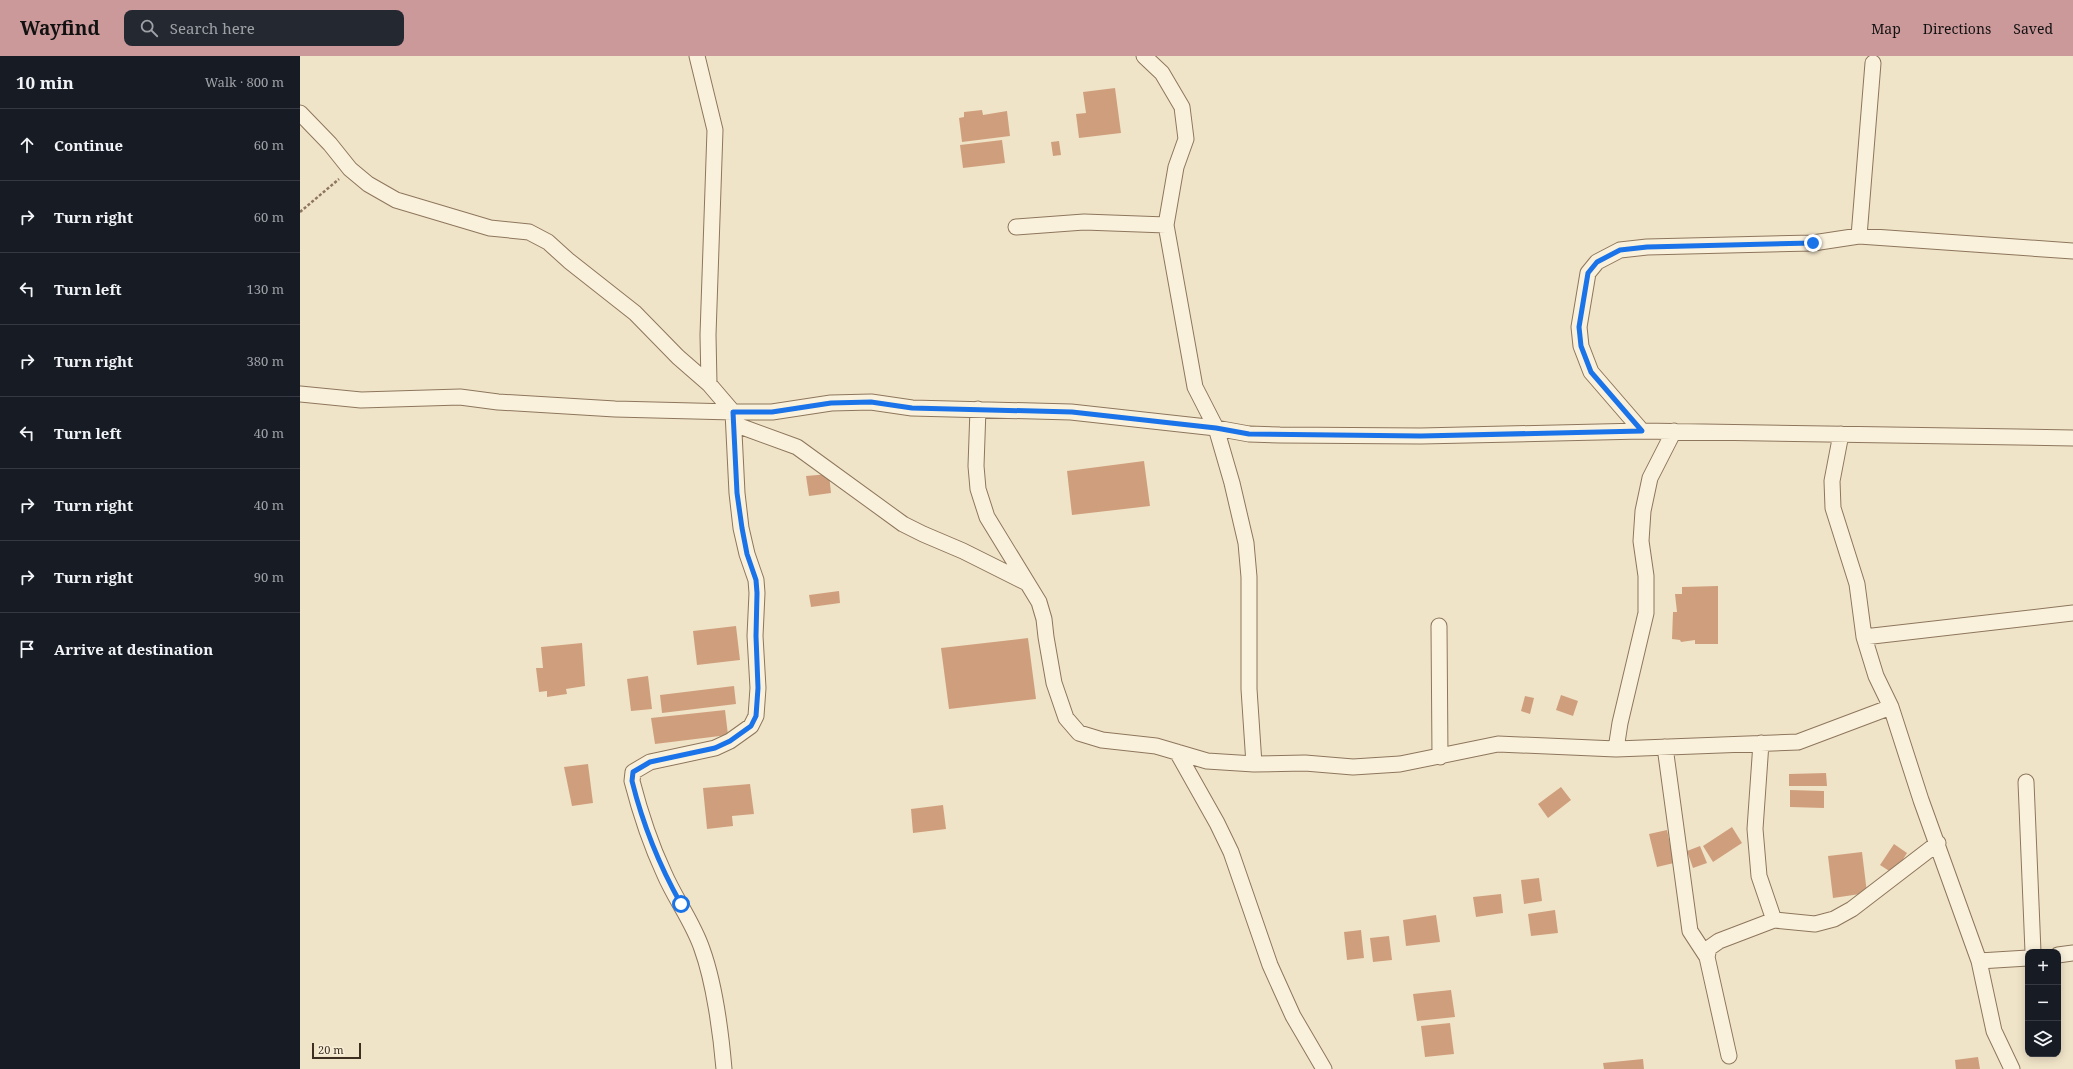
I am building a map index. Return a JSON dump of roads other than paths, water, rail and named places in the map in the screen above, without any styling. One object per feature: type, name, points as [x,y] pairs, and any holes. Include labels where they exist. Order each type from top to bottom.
[{"type":"street","points":[[697,56],[715,130],[708,335],[709,384]]},
{"type":"street","points":[[1144,56],[1162,73],[1182,107],[1186,139],[1176,167],[1166,225],[1195,387],[1216,428],[1232,483],[1246,543],[1249,577],[1249,689],[1254,764]]},
{"type":"street","points":[[1859,236],[1873,63]]},
{"type":"street","points":[[300,113],[330,144],[350,170],[368,184],[396,200],[490,228],[528,232],[548,242],[569,261],[635,313],[678,358],[709,384],[734,418],[797,447],[903,524],[963,551],[1027,583]]},
{"type":"street","points":[[1016,227],[1084,222],[1166,225]]},
{"type":"street","points":[[1642,431],[1591,372],[1581,346],[1579,327],[1588,273],[1597,262],[1620,250],[1647,247],[1813,243],[1859,236],[2073,251]]},
{"type":"street","points":[[300,394],[360,400],[460,397],[498,402],[734,418],[831,403],[871,402],[912,408],[1072,412],[1216,428],[1249,434],[1406,436],[1674,431],[2073,438]]},
{"type":"street","points":[[978,409],[976,466],[978,489],[987,517],[1039,602],[1054,683],[1066,718],[1079,733],[1102,740],[1156,746],[1207,761],[1254,764],[1305,763],[1353,767],[1400,764],[1498,744],[1616,749],[1798,742],[1890,707]]},
{"type":"street","points":[[724,1069],[716,1014],[703,949],[659,862],[641,814],[632,781],[633,772],[650,762],[715,748],[730,741],[751,726],[756,716],[758,688],[756,636],[757,593],[756,580],[747,554],[737,493],[734,418]]},
{"type":"street","points":[[1616,749],[1620,723],[1646,613],[1646,576],[1641,541],[1643,511],[1650,478],[1674,431]]},
{"type":"street","points":[[1841,434],[1832,481],[1833,508],[1857,584],[1864,637],[1876,676],[1890,707],[1921,800],[1938,843],[1979,961],[1994,1031],[2012,1069]]},
{"type":"street","points":[[1864,637],[2073,613]]},
{"type":"street","points":[[1439,626],[1440,757]]},
{"type":"street","points":[[1761,744],[1755,829],[1759,876],[1774,920]]},
{"type":"street","points":[[1665,747],[1690,931],[1707,957],[1729,1056]]},
{"type":"street","points":[[1177,752],[1217,823],[1231,852],[1270,965],[1293,1016],[1324,1069]]},
{"type":"street","points":[[2026,782],[2033,949]]},
{"type":"street","points":[[1707,957],[1709,948],[1719,940],[1774,920],[1815,924],[1834,919],[1852,909],[1938,843]]},
{"type":"street","points":[[2061,955],[2073,953]]},
{"type":"street","points":[[1979,961],[2025,958]]}]
